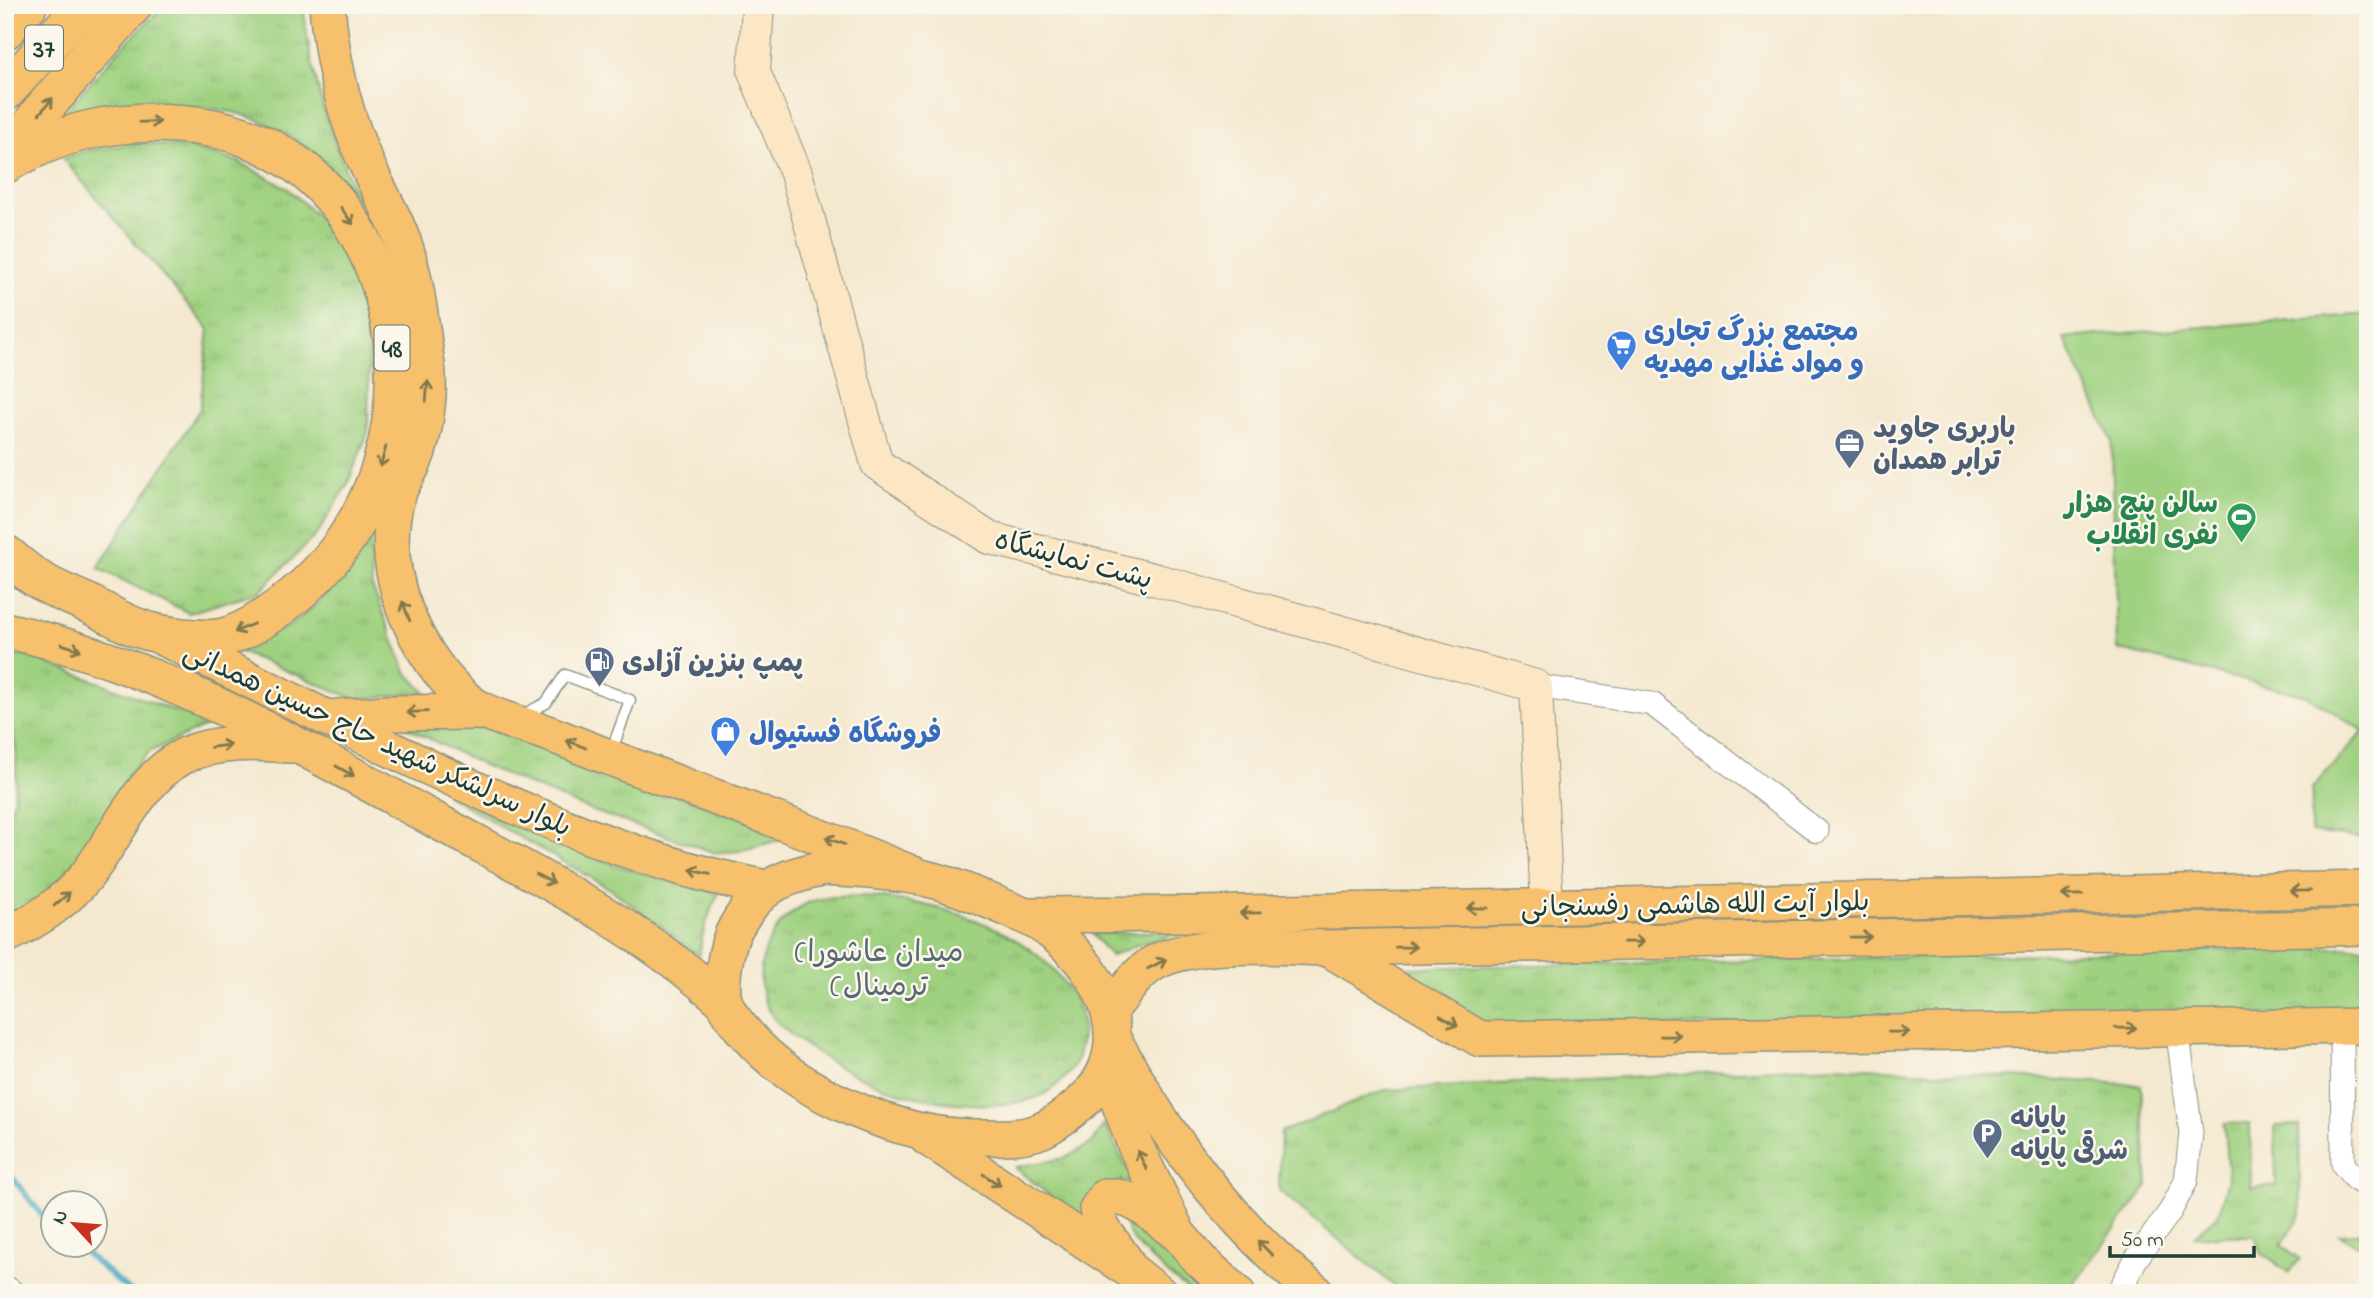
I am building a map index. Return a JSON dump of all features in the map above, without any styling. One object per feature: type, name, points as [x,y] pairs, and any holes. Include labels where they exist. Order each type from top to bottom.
[{"type":"highway","points":[[5,30],[28,5]]},
{"type":"highway","name":"37","points":[[5,92],[84,5]]},
{"type":"highway","points":[[5,162],[39,114],[133,5]]},
{"type":"highway","name":"48","points":[[5,162],[38,146],[83,130],[137,123],[170,122],[217,128],[250,138],[298,165],[336,201],[366,245],[385,299],[392,337],[393,386],[387,441],[379,471],[361,513],[335,556],[314,580],[281,606],[256,623],[230,634],[212,639],[147,631]]},
{"type":"highway","name":"بلوار سرلشکر شهید حاج حسین همدانی","points":[[5,554],[23,578],[147,631]]},
{"type":"main road","points":[[327,5],[329,35],[341,96],[360,149],[407,254],[428,370],[424,426],[415,461],[397,502],[392,524],[392,557],[404,612],[432,661],[467,700],[500,716],[771,816],[920,877],[957,888],[1048,929],[1074,951],[1098,982],[1135,1145],[1178,1234]]},
{"type":"main road","name":"بلوار سرلشکر شهید حاج حسین همدانی","points":[[5,630],[92,653],[197,696],[302,748],[616,919],[688,970],[725,1003],[760,1051],[804,1082],[842,1104],[915,1129]]},
{"type":"main road","name":"بلوار سرلشکر شهید حاج حسین همدانی","points":[[147,631],[468,785],[588,835],[684,869],[766,888]]},
{"type":"main road","points":[[328,718],[398,712],[500,716]]},
{"type":"main road","points":[[5,936],[49,910],[82,881],[148,786],[192,752],[215,746],[251,743],[302,748]]},
{"type":"main road","points":[[725,1003],[723,967],[730,936],[745,911],[766,888],[794,875],[824,868],[920,877]]},
{"type":"main road","name":"بلوار آیت الله هاشمی رفسنجانی","points":[[1022,915],[1211,914],[2368,889]]},
{"type":"main road","points":[[1547,906],[1548,944]]},
{"type":"main road","name":"بلوار آیت الله هاشمی رفسنجانی","points":[[915,1129],[958,1137],[1010,1137],[1040,1131],[1090,1096],[1131,983],[1154,963],[1183,953],[1216,948],[2368,928]]},
{"type":"main road","points":[[1327,948],[1480,1040],[2355,1026]]},
{"type":"main road","points":[[1110,1040],[1165,1126],[1238,1221],[1283,1266],[1317,1293]]},
{"type":"main road","points":[[915,1129],[1146,1283]]},
{"type":"main road","points":[[1146,1283],[1100,1224],[1097,1209],[1105,1196],[1119,1195],[1143,1208],[1178,1234],[1200,1260],[1237,1293]]},
{"type":"street","name":"پشت نمایشگاه","points":[[758,5],[754,72],[796,173],[877,464],[989,538],[1157,580],[1536,687]]},
{"type":"street","points":[[1547,906],[1536,687],[1652,704],[1817,831]]},
{"type":"street","points":[[2355,1026],[2343,1164],[2356,1179],[2368,1187]]},
{"type":"street","points":[[2118,1293],[2136,1259],[2171,1210],[2186,1181],[2191,1133],[2177,1027]]},
{"type":"street","points":[[5,1287],[14,1293]]},
{"type":"lane","points":[[500,716],[546,702],[565,675],[630,700],[609,758]]},
{"type":"green space","points":[[165,5],[303,5],[311,58],[323,108],[361,205],[323,160],[295,140],[254,118],[222,110],[176,106],[104,109],[60,117],[120,49]]},
{"type":"green space","points":[[144,143],[191,148],[239,162],[287,188],[324,222],[354,271],[366,320],[369,370],[368,432],[348,483],[318,533],[260,591],[189,613],[98,568],[200,409],[209,329],[63,159],[88,150]]},
{"type":"green space","name":"سالن پنج هزار نفری انقلاب","points":[[2368,314],[2368,839],[2311,832],[2312,788],[2364,731],[2307,696],[2117,649],[2112,441],[2064,338]]},
{"type":"green space","points":[[370,525],[372,586],[406,672],[426,693],[355,699],[238,651],[276,633],[309,611],[340,578]]},
{"type":"green space","points":[[26,655],[210,724],[149,752],[128,775],[82,855],[38,902],[5,920],[5,824],[14,800],[16,749],[5,695],[5,656]]},
{"type":"green space","points":[[404,726],[485,728],[794,836],[739,851],[716,853],[590,810],[487,767]]},
{"type":"green space","points":[[446,795],[580,852],[649,875],[719,892],[706,923],[699,955],[612,890]]},
{"type":"green space","points":[[866,896],[921,904],[975,920],[1024,945],[1045,962],[1070,991],[1082,1020],[1080,1049],[1067,1075],[1042,1095],[1018,1102],[985,1105],[931,1100],[886,1088],[854,1074],[822,1056],[781,1026],[769,1011],[762,994],[761,976],[769,941],[779,925],[792,913],[815,900]]},
{"type":"green space","points":[[1194,930],[1137,945],[1111,956],[1092,934]]},
{"type":"green space","points":[[2368,947],[2368,1012],[1488,1029],[1399,968]]},
{"type":"green space","points":[[1833,1066],[2141,1085],[2148,1186],[2066,1293],[1403,1293],[1279,1190],[1281,1132],[1385,1090]]},
{"type":"green space","points":[[2250,1123],[2251,1187],[2276,1186],[2275,1126],[2299,1125],[2301,1216],[2281,1245],[2300,1259],[2289,1273],[2261,1253],[2254,1236],[2195,1236],[2219,1213],[2228,1179],[2224,1124]]},
{"type":"green space","points":[[1104,1124],[1134,1182],[1121,1181],[1091,1230],[1015,1167],[1065,1158],[1092,1143]]},
{"type":"green space","points":[[1136,1216],[1217,1293],[1195,1293],[1189,1290],[1150,1257],[1127,1230],[1128,1218]]},
{"type":"green space","points":[[2368,1232],[2368,1251],[2339,1234]]},
{"type":"waterway","points":[[5,1168],[38,1210]]},
{"type":"waterway","points":[[93,1260],[132,1293]]},
{"type":"place","name":"مجتمع بزرگ تجاری و مواد غذایی مهدیه","points":[[1621,373]]},
{"type":"place","name":"باربری جاوید ترابر همدان","points":[[1850,470]]},
{"type":"place","name":"سالن پنج هزار نفری انقلاب","points":[[2241,545]]},
{"type":"place","name":"پمپ بنزین آزادی","points":[[599,688]]},
{"type":"place","name":"فروشگاه فستیوال","points":[[726,759]]},
{"type":"place","name":"پایانه شرقی پایانه","points":[[1987,1160]]},
{"type":"district","name":"(میدان عاشورا (ترمینال","points":[[879,968]]}]
